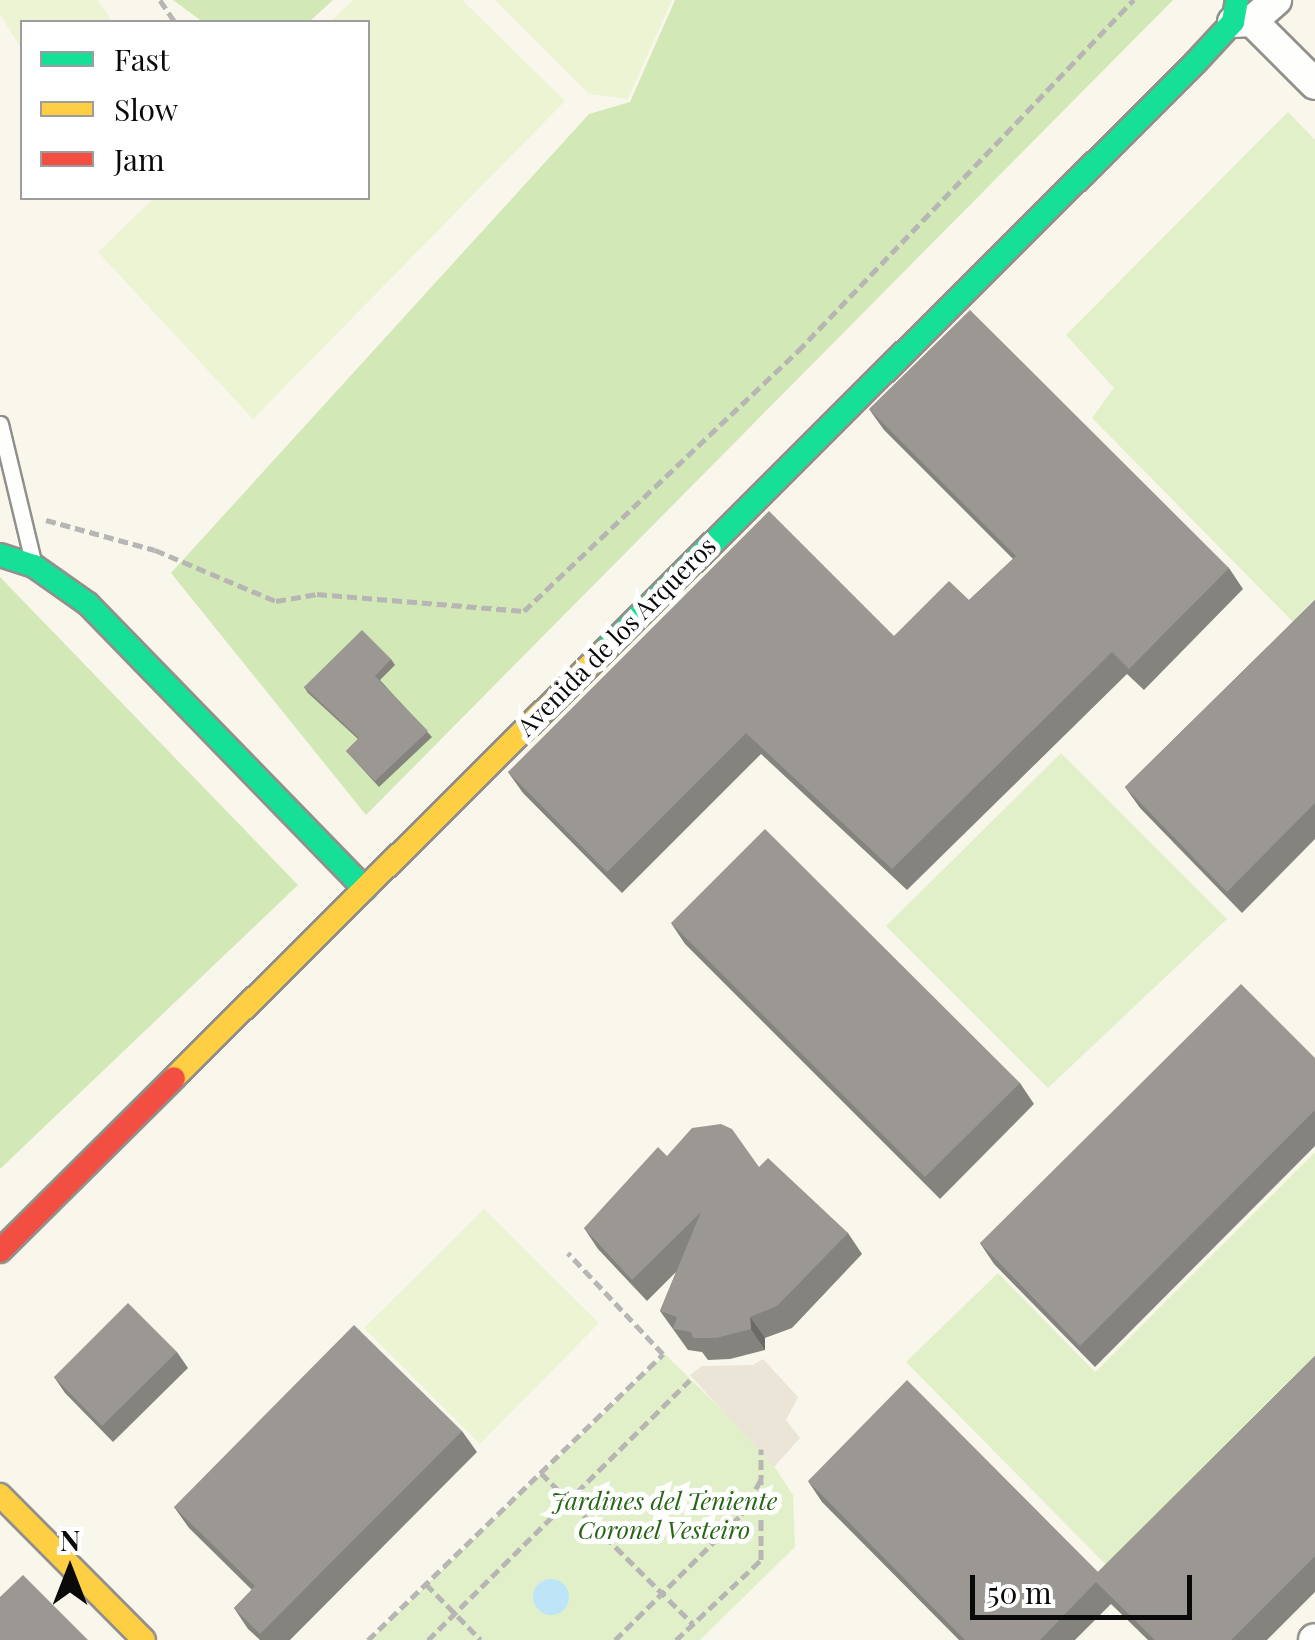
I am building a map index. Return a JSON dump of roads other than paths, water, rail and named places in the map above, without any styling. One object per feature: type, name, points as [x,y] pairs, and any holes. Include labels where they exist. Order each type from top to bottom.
[{"type":"street","name":"Avenida de los Arqueros","points":[[0,1252],[1241,14],[1276,0]]},
{"type":"street","points":[[1241,14],[1315,84]]},
{"type":"street","points":[[0,555],[34,566],[88,604],[365,889]]},
{"type":"street","points":[[0,1495],[144,1640]]},
{"type":"lane","points":[[0,424],[34,566]]},
{"type":"water","points":[[551,1579],[564,1584],[569,1597],[564,1610],[551,1615],[538,1610],[533,1597],[538,1584]]},
{"type":"park label","name":"Jardines del Teniente Coronel Vesteiro","points":[[664,1516]]}]
